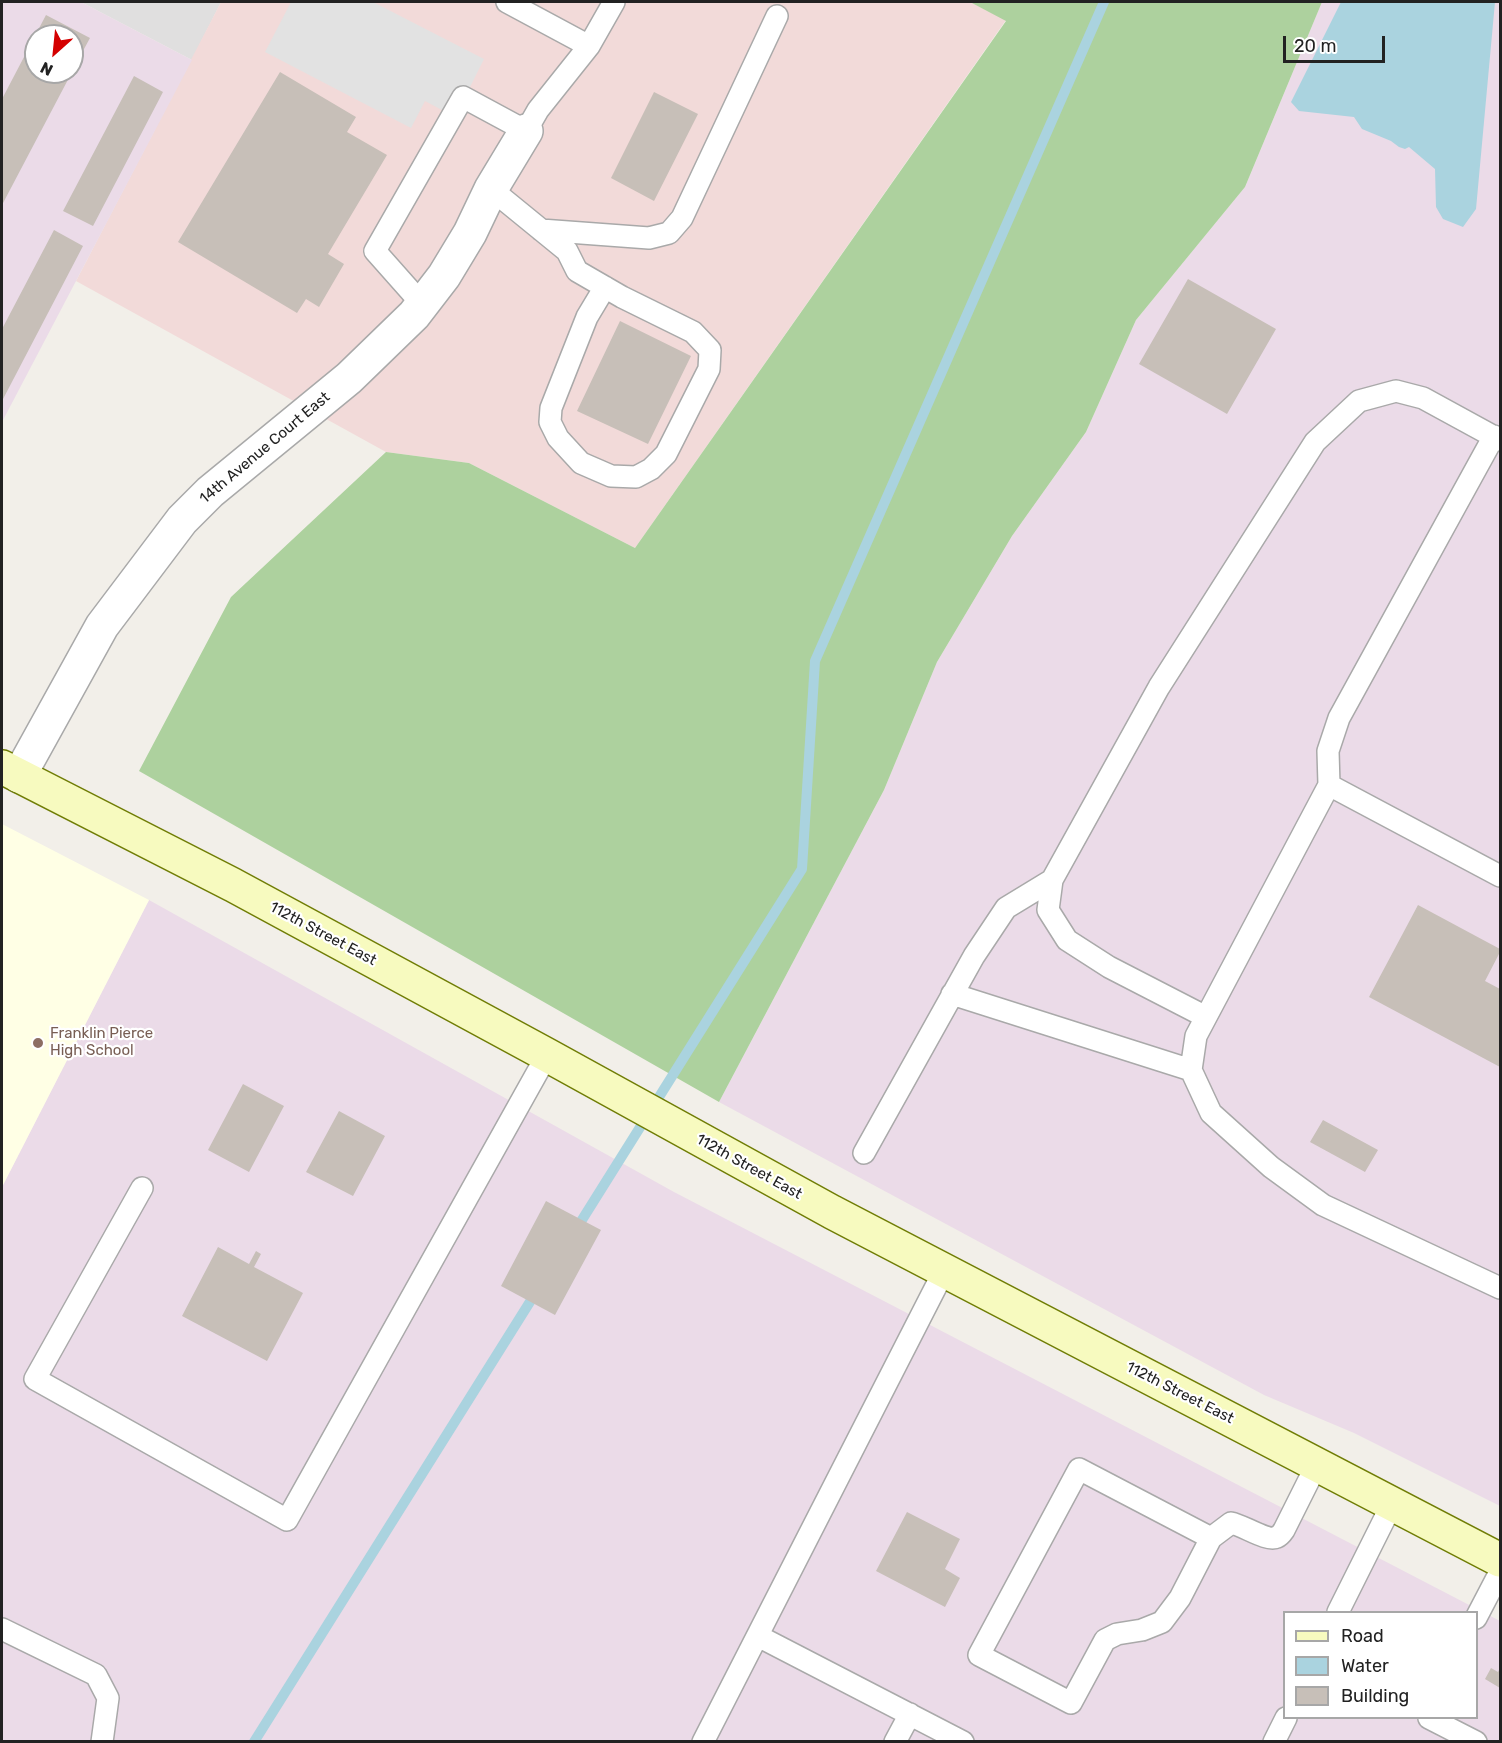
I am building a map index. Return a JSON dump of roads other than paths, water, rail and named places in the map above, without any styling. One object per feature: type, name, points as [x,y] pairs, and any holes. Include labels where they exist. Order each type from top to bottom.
[{"type":"main road","name":"112th Street East","points":[[10,772],[233,885],[832,1212],[1500,1560]]},
{"type":"street","name":"14th Avenue Court East","points":[[10,772],[102,626],[182,520],[210,492],[349,378],[414,315],[444,276],[470,233],[491,189],[526,131]]},
{"type":"lane","points":[[507,2],[589,46]]},
{"type":"lane","points":[[422,304],[375,250],[463,97],[526,131],[538,110],[589,46],[614,2]]},
{"type":"lane","points":[[541,230],[649,238],[669,233],[682,218],[777,16]]},
{"type":"lane","points":[[491,189],[567,251],[578,271],[693,332],[710,350],[709,369],[666,454],[651,470],[636,477],[611,476],[581,462],[558,438],[550,422],[551,408],[587,317],[605,287]]},
{"type":"lane","points":[[1206,1017],[1109,967],[1067,940],[1048,910],[1052,880],[1159,687],[1315,442],[1359,401],[1396,392],[1423,398],[1497,438],[1339,718],[1328,751],[1329,785],[1196,1036],[1191,1070],[1211,1113],[1271,1167],[1323,1205],[1500,1288]]},
{"type":"lane","points":[[1329,785],[1500,876]]},
{"type":"lane","points":[[864,1153],[974,956],[1006,908],[1052,880]]},
{"type":"lane","points":[[952,994],[1191,1070]]},
{"type":"lane","points":[[142,1188],[35,1379],[287,1520],[547,1055]]},
{"type":"lane","points":[[703,1742],[944,1271]]},
{"type":"lane","points":[[1211,1538],[1079,1469],[979,1655],[1071,1703],[1105,1640],[1117,1634],[1142,1630],[1162,1622],[1180,1598],[1211,1538],[1231,1523],[1239,1524],[1268,1538],[1277,1538],[1284,1530],[1317,1464]]},
{"type":"lane","points":[[1338,1611],[1392,1504]]},
{"type":"lane","points":[[1478,1614],[1500,1572]]},
{"type":"lane","points":[[2,1629],[96,1675],[108,1698],[102,1742]]},
{"type":"lane","points":[[758,1636],[963,1742]]},
{"type":"lane","points":[[895,1742],[910,1714]]},
{"type":"lane","points":[[1274,1742],[1286,1719]]},
{"type":"lane","points":[[1431,1719],[1476,1742]]},
{"type":"water","points":[[1341,2],[1495,2],[1476,209],[1463,227],[1443,219],[1436,207],[1435,169],[1409,147],[1405,149],[1399,147],[1391,141],[1362,129],[1354,117],[1299,111],[1291,102]]},
{"type":"waterway","points":[[575,1231],[802,869],[815,661],[1104,2]]},
{"type":"waterway","points":[[254,1742],[538,1289]]},
{"type":"place","name":"Franklin Pierce High School","points":[[38,1043]]}]
